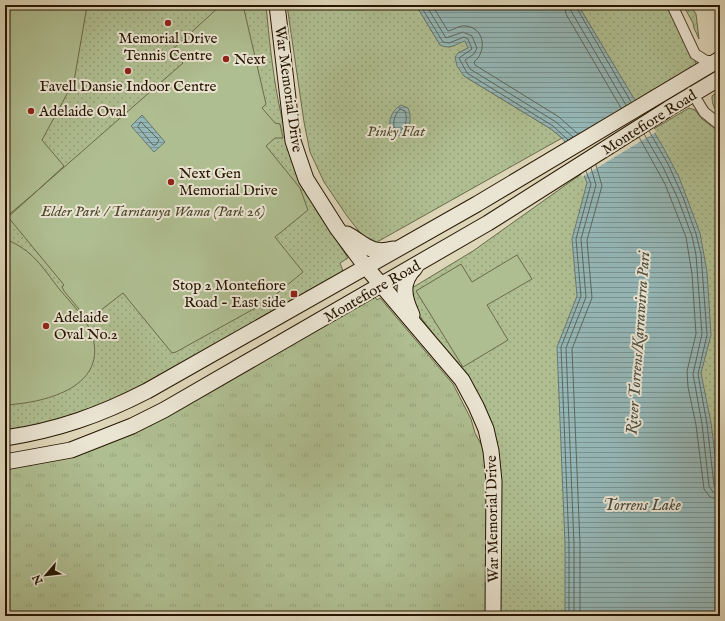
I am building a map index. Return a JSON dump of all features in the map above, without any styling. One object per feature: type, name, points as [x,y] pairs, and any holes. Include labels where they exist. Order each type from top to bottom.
[{"type":"main road","name":"War Memorial Drive","points":[[277,5],[291,121],[297,154],[306,179],[337,228],[366,267],[462,380],[486,429],[491,451],[494,481],[494,616]]},
{"type":"main road","name":"Montefiore Road","points":[[5,438],[60,427],[112,408],[159,384],[477,204],[719,60]]},
{"type":"main road","name":"Montefiore Road","points":[[5,462],[71,450],[132,426],[382,285],[488,223],[668,109],[720,78]]},
{"type":"main road","points":[[337,228],[353,237],[363,246],[378,251],[385,251],[405,244]]},
{"type":"main road","points":[[416,325],[406,302],[404,285],[410,273],[425,260]]},
{"type":"street","points":[[672,5],[693,50],[698,57],[705,61],[719,60]]},
{"type":"street","points":[[690,76],[696,65],[693,50]]},
{"type":"street","points":[[693,94],[704,112],[720,125]]},
{"type":"green space","name":"Elder Park / Tarntanya Wama (Park 26)","points":[[5,5],[266,5],[274,77],[289,146],[310,199],[320,217],[348,258],[340,263],[343,271],[147,382],[109,401],[51,423],[5,431]]},
{"type":"green space","name":"Adelaide Oval","points":[[5,5],[87,6],[74,81],[42,140],[64,166],[5,218]]},
{"type":"green space","name":"Next Gen Memorial Drive","points":[[221,5],[243,5],[266,104],[262,108],[275,123],[280,124],[283,138],[275,138],[266,146],[300,188],[308,210],[275,237],[303,272],[268,301],[172,353],[123,293],[88,320],[64,291],[62,287],[64,285],[8,217],[183,63],[172,50]]},
{"type":"green space","name":"Pinky Flat","points":[[287,5],[416,5],[440,45],[450,47],[465,40],[469,48],[458,53],[464,76],[551,129],[562,138],[377,242],[362,235],[324,182],[310,152],[304,122]]},
{"type":"green space","points":[[578,5],[672,5],[695,56],[696,65],[638,107]]},
{"type":"green space","points":[[683,5],[690,5],[696,14],[699,39],[693,23]]},
{"type":"green space","points":[[720,90],[720,115],[716,111],[712,102],[712,96]]},
{"type":"green space","points":[[689,108],[695,110],[702,119],[720,132],[720,616],[499,616],[498,488],[458,366],[415,310],[407,291],[473,251],[598,162]]},
{"type":"green space","name":"Adelaide Oval No.2","points":[[5,239],[15,243],[30,254],[79,312],[91,331],[94,355],[90,370],[81,381],[68,390],[36,401],[5,405]]},
{"type":"green space","points":[[517,255],[532,279],[487,305],[508,340],[463,367],[416,291],[461,264],[472,282]]},
{"type":"green space","points":[[375,297],[377,300],[380,298],[453,384],[471,419],[475,433],[489,459],[487,616],[5,616],[5,466],[72,452]]},
{"type":"water","name":"Torrens Lake","points":[[416,5],[578,5],[663,147],[679,177],[700,233],[707,272],[711,335],[701,373],[711,423],[720,493],[720,616],[565,616],[565,544],[557,347],[577,296],[572,239],[587,183],[578,159],[562,138],[551,129],[464,76],[457,66],[455,57],[458,53],[468,48],[465,41],[449,47],[440,45]]},
{"type":"water","points":[[401,105],[408,108],[410,122],[404,133],[396,136],[392,133],[390,128],[390,119],[397,107]]},
{"type":"water","points":[[142,115],[165,142],[154,152],[131,126]]},
{"type":"pier","points":[[636,99],[656,132],[582,177],[576,160],[563,143]]},
{"type":"place","name":"Memorial Drive Tennis Centre","points":[[168,23]]},
{"type":"place","name":"Next","points":[[226,59]]},
{"type":"place","name":"Favell Dansie Indoor Centre","points":[[128,71]]},
{"type":"place","name":"Adelaide Oval","points":[[31,111]]},
{"type":"place","name":"Next Gen Memorial Drive","points":[[171,182]]},
{"type":"place","name":"Stop 2 Montefiore Road - East side","points":[[294,294]]},
{"type":"place","name":"Adelaide Oval No.2","points":[[46,326]]},
{"type":"water label","name":"River Torrens/Karrawirra Pari","points":[[637,343]]}]
